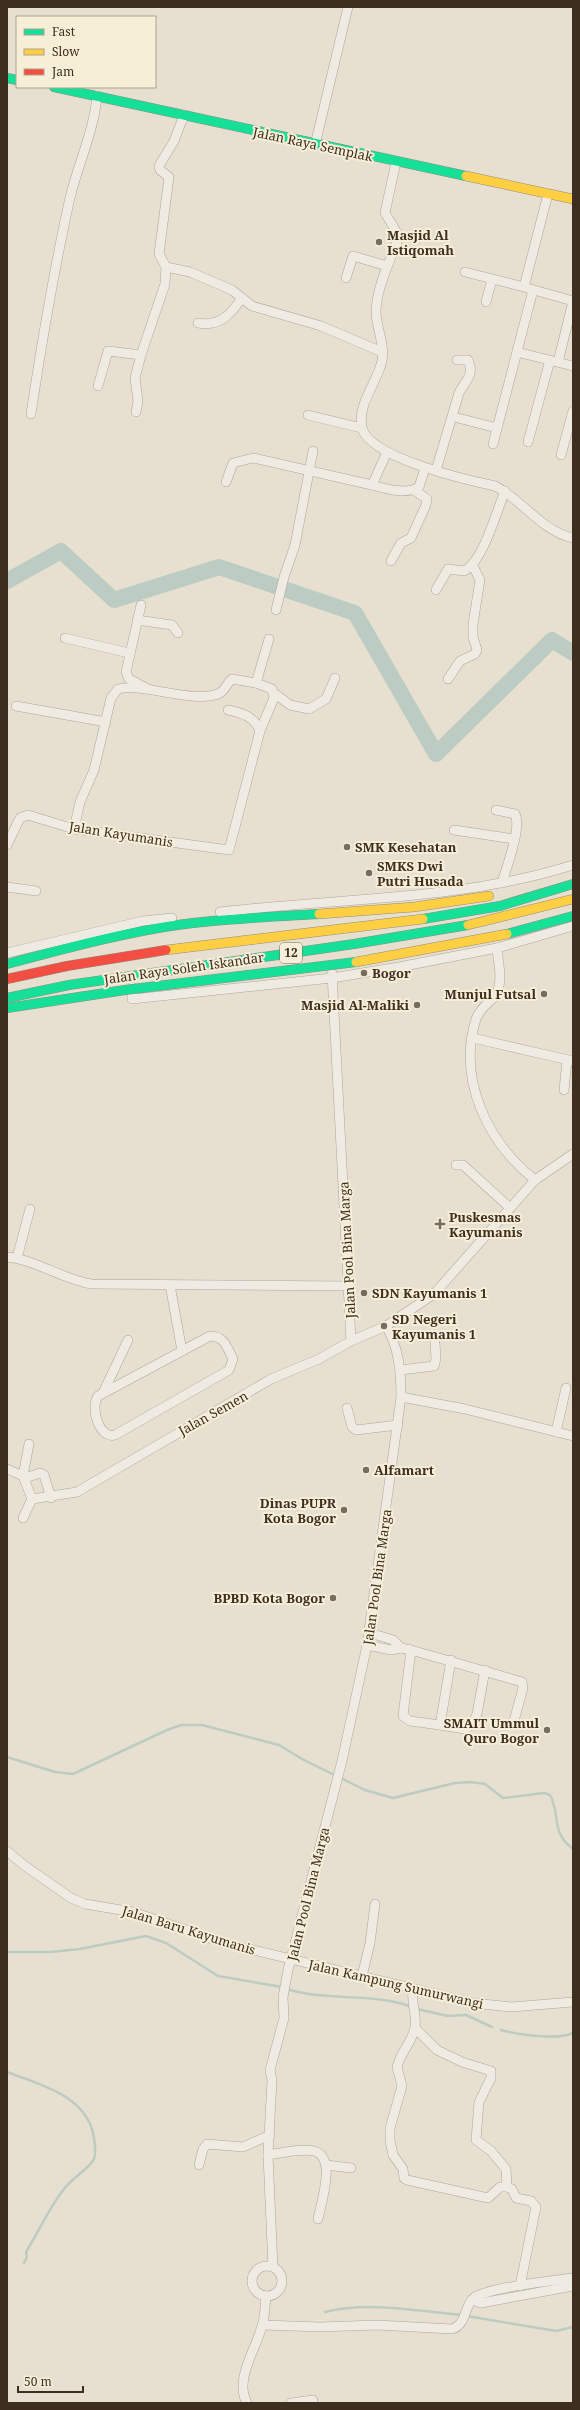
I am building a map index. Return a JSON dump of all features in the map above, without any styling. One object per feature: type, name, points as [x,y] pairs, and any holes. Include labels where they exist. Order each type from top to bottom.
[{"type":"main road","name":"Jalan Raya Semplak","points":[[59,88],[315,145],[573,199]]},
{"type":"main road","points":[[522,889],[573,876]]},
{"type":"main road","name":"Jalan Raya Soleh Iskandar","points":[[7,979],[91,962],[390,924],[490,907],[573,884]]},
{"type":"main road","points":[[7,964],[88,942],[187,924],[406,907],[500,894]]},
{"type":"main road","name":"Jalan Raya Soleh Iskandar","points":[[7,998],[34,990],[332,948],[496,920],[573,899]]},
{"type":"main road","points":[[7,1008],[61,998],[323,967],[426,951],[507,934],[573,916]]},
{"type":"street","points":[[315,145],[348,7]]},
{"type":"street","points":[[31,414],[51,290],[74,185],[95,119],[97,96]]},
{"type":"street","points":[[136,412],[138,401],[135,378],[141,354],[165,284],[166,267],[159,254],[169,177],[160,170],[160,166],[174,141],[184,115]]},
{"type":"street","points":[[362,428],[363,410],[379,369],[382,352],[382,342],[376,311],[387,266],[399,236],[385,213],[396,162]]},
{"type":"street","points":[[494,444],[517,352],[548,194]]},
{"type":"street","points":[[346,278],[353,256],[387,266]]},
{"type":"street","points":[[166,267],[190,272],[232,290],[252,306],[321,326],[382,352]]},
{"type":"street","points":[[465,272],[573,301],[528,442]]},
{"type":"street","points":[[486,302],[492,279]]},
{"type":"street","points":[[198,323],[212,324],[224,319],[242,298]]},
{"type":"street","points":[[98,386],[108,351],[141,354]]},
{"type":"street","points":[[517,352],[573,366]]},
{"type":"street","points":[[436,470],[459,393],[467,383],[470,375],[468,360],[457,360]]},
{"type":"street","points":[[561,455],[573,410]]},
{"type":"street","points":[[308,415],[362,428],[371,439],[387,452],[426,468],[495,486],[504,491],[524,510],[547,526],[573,538]]},
{"type":"street","points":[[458,418],[498,428]]},
{"type":"street","points":[[276,610],[284,577],[295,545],[313,451]]},
{"type":"street","points":[[372,485],[387,452]]},
{"type":"street","points":[[226,482],[233,463],[243,459],[253,458],[397,490],[414,490],[419,488],[426,468]]},
{"type":"street","points":[[391,561],[401,543],[411,538],[426,505],[425,498],[414,490]]},
{"type":"street","points":[[436,590],[448,569],[464,571],[472,564],[496,516],[504,491]]},
{"type":"street","points":[[448,679],[460,661],[475,654],[477,650],[473,637],[473,624],[480,580],[472,564]]},
{"type":"street","points":[[141,604],[129,653],[127,676],[149,691]]},
{"type":"street","points":[[137,620],[172,625],[178,633]]},
{"type":"street","points":[[65,638],[129,653]]},
{"type":"street","points":[[256,683],[269,639]]},
{"type":"street","points":[[74,829],[80,802],[94,770],[111,698],[118,689],[194,696],[220,693],[232,680],[256,683],[272,689],[274,693],[290,705],[309,709],[326,699],[335,678]]},
{"type":"street","points":[[260,731],[274,698],[274,693]]},
{"type":"street","points":[[16,706],[106,722]]},
{"type":"street","points":[[228,710],[253,719],[260,731]]},
{"type":"street","name":"Jalan Kayumanis","points":[[7,844],[17,822],[23,816],[33,816],[74,829],[229,850],[260,731]]},
{"type":"street","points":[[496,810],[515,814],[517,819],[514,839],[502,884]]},
{"type":"street","points":[[454,830],[514,839]]},
{"type":"street","points":[[7,953],[143,921],[234,911],[385,899],[502,884],[573,865]]},
{"type":"street","points":[[7,887],[36,891]]},
{"type":"street","points":[[133,975],[132,999],[332,978],[498,948],[573,926]]},
{"type":"street","name":"Jalan Pool Bina Marga","points":[[273,2267],[268,2155],[270,2135],[269,2102],[272,2080],[270,2070],[284,2018],[282,1997],[288,1970],[342,1761],[370,1633],[401,1397],[400,1370],[391,1334],[386,1326],[351,1341],[332,978],[332,931]]},
{"type":"street","points":[[498,948],[499,983],[495,995],[479,1012],[473,1038],[472,1054],[474,1087],[482,1113],[504,1151],[513,1162],[535,1180]]},
{"type":"street","points":[[473,1038],[570,1060],[564,1090]]},
{"type":"street","points":[[386,1326],[434,1294],[509,1207],[535,1180],[573,1154]]},
{"type":"street","points":[[456,1165],[462,1165],[509,1207]]},
{"type":"street","points":[[17,1258],[30,1209]]},
{"type":"street","points":[[7,1257],[17,1258],[82,1282],[101,1285],[349,1286]]},
{"type":"street","points":[[170,1285],[182,1350]]},
{"type":"street","points":[[210,1336],[218,1337],[223,1340],[233,1359],[233,1364],[229,1370],[112,1435],[104,1434],[94,1412],[95,1401],[103,1393],[182,1350],[210,1336]]},
{"type":"street","points":[[103,1393],[128,1340]]},
{"type":"street","name":"Jalan Semen","points":[[32,1500],[51,1498],[77,1492],[271,1379],[319,1359],[351,1341]]},
{"type":"street","points":[[400,1370],[434,1366],[436,1359],[435,1343]]},
{"type":"street","points":[[556,1432],[566,1388]]},
{"type":"street","points":[[401,1397],[453,1406],[573,1436]]},
{"type":"street","points":[[347,1408],[352,1427],[356,1430],[398,1425]]},
{"type":"street","points":[[23,1518],[32,1500],[24,1477],[29,1444]]},
{"type":"street","points":[[7,1469],[24,1477],[40,1473],[44,1475],[51,1498]]},
{"type":"street","points":[[370,1633],[393,1640],[400,1648]]},
{"type":"street","points":[[367,1645],[391,1650],[400,1648],[412,1650],[485,1670],[523,1683],[514,1721]]},
{"type":"street","points":[[412,1650],[403,1716],[410,1721],[465,1729],[472,1726],[477,1714],[485,1670]]},
{"type":"street","points":[[440,1725],[451,1660]]},
{"type":"street","name":"Jalan Baru Kayumanis","points":[[7,1850],[25,1866],[71,1898],[85,1904],[133,1912],[209,1939],[291,1959]]},
{"type":"street","points":[[362,1976],[370,1943],[375,1904]]},
{"type":"street","name":"Jalan Kampung Sumurwangi","points":[[291,1959],[413,1990],[503,2007],[573,2002]]},
{"type":"street","points":[[413,1990],[415,2028],[396,2067],[402,2086],[389,2135],[390,2148],[403,2169],[404,2178],[488,2198],[500,2187],[507,2187],[512,2189],[516,2198],[531,2201],[536,2206],[520,2286]]},
{"type":"street","points":[[415,2028],[437,2050],[462,2062],[491,2071],[491,2078],[479,2102],[476,2140],[491,2151],[506,2169],[507,2187]]},
{"type":"street","points":[[199,2165],[203,2149],[207,2144],[243,2147],[270,2135]]},
{"type":"street","points":[[268,2155],[314,2152],[319,2154],[326,2165],[326,2179],[318,2219]]},
{"type":"street","points":[[326,2165],[351,2168]]},
{"type":"street","points":[[262,2267],[273,2267],[280,2274],[281,2282],[275,2293],[266,2296],[256,2291],[252,2280],[257,2270],[262,2267]]},
{"type":"street","points":[[263,2325],[320,2328],[377,2325],[450,2329],[455,2328],[460,2323],[472,2300],[486,2294],[520,2286],[573,2278]]},
{"type":"street","points":[[472,2300],[481,2303],[573,2286]]},
{"type":"street","points":[[247,2403],[243,2392],[244,2377],[263,2325],[266,2296]]},
{"type":"street","points":[[291,2403],[313,2400]]},
{"type":"waterway","points":[[7,581],[61,551],[114,600],[219,567],[355,613],[436,754],[552,640],[573,653]]},
{"type":"waterway","points":[[7,1757],[55,1772],[73,1774],[167,1730],[181,1725],[202,1725],[279,1745],[302,1759],[365,1790],[393,1798],[455,1783],[471,1782],[485,1784],[503,1798],[544,1793],[550,1795],[555,1809],[561,1836],[573,1849]]},
{"type":"waterway","points":[[7,1952],[51,1952],[80,1949],[146,1936],[166,1943],[218,1976],[282,1987]]},
{"type":"waterway","points":[[287,1989],[318,1995],[366,1998],[397,2002],[412,2007]]},
{"type":"waterway","points":[[417,2009],[448,2016],[466,2015],[492,2027]]},
{"type":"waterway","points":[[501,2030],[517,2034],[548,2036],[573,2033]]},
{"type":"waterway","points":[[7,2072],[48,2088],[73,2102],[83,2112],[90,2124],[95,2146],[94,2159],[89,2166],[67,2185],[59,2196],[26,2252],[27,2257],[24,2263]]},
{"type":"waterway","points":[[325,2312],[359,2307],[376,2307],[411,2309],[462,2315]]},
{"type":"waterway","points":[[467,2316],[556,2331],[573,2327]]},
{"type":"traffic: fast","points":[[7,78],[16,80]]},
{"type":"traffic: fast","points":[[59,88],[466,176]]},
{"type":"traffic: fast","points":[[423,919],[500,906],[573,884]]},
{"type":"traffic: fast","points":[[7,964],[105,939],[164,927],[222,920],[319,914]]},
{"type":"traffic: fast","points":[[507,934],[573,916]]},
{"type":"traffic: fast","points":[[7,998],[69,985],[354,944],[468,925]]},
{"type":"traffic: fast","points":[[7,1008],[125,990],[356,962]]},
{"type":"traffic: slow","points":[[466,176],[573,199]]},
{"type":"traffic: slow","points":[[319,914],[414,907],[489,896]]},
{"type":"traffic: slow","points":[[468,925],[573,899]]},
{"type":"traffic: slow","points":[[166,950],[423,919]]},
{"type":"traffic: slow","points":[[356,962],[507,934]]},
{"type":"traffic: jam","points":[[7,979],[67,966],[166,950]]},
{"type":"place","name":"Masjid Al Istiqomah","points":[[379,242]]},
{"type":"place","name":"SMK Kesehatan","points":[[347,847]]},
{"type":"place","name":"SMKS Dwi Putri Husada","points":[[369,873]]},
{"type":"place","name":"Bogor","points":[[364,973]]},
{"type":"place","name":"Munjul Futsal","points":[[544,994]]},
{"type":"place","name":"Masjid Al-Maliki","points":[[417,1005]]},
{"type":"place","name":"Puskesmas Kayumanis","points":[[440,1224]]},
{"type":"place","name":"SDN Kayumanis 1","points":[[364,1293]]},
{"type":"place","name":"SD Negeri Kayumanis 1","points":[[384,1326]]},
{"type":"place","name":"Alfamart","points":[[366,1470]]},
{"type":"place","name":"Dinas PUPR Kota Bogor","points":[[344,1510]]},
{"type":"place","name":"BPBD Kota Bogor","points":[[333,1598]]},
{"type":"place","name":"SMAIT Ummul Quro Bogor","points":[[547,1730]]}]
